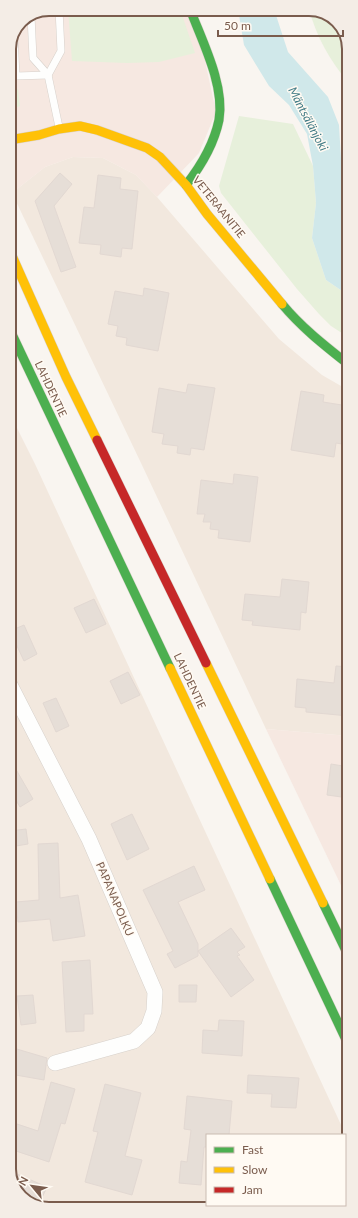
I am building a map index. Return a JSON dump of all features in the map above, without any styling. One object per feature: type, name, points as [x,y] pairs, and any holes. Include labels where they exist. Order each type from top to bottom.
[{"type":"main road","points":[[186,185],[198,169],[209,148],[219,118],[219,95],[214,75],[193,16]]},
{"type":"main road","name":"VETERAANITIE","points":[[16,139],[80,126],[147,148],[160,157],[186,185],[207,214],[295,320],[342,359]]},
{"type":"main road","name":"VETERAANITIE","points":[[21,147],[38,135]]},
{"type":"main road","name":"LAHDENTIE","points":[[16,265],[66,377],[342,943]]},
{"type":"main road","name":"LAHDENTIE","points":[[16,343],[342,1031]]},
{"type":"street","name":"PAPANAPOLKU","points":[[16,695],[89,839],[155,992],[154,1011],[148,1028],[134,1041],[55,1063]]},
{"type":"lane","points":[[48,75],[61,51],[59,16]]},
{"type":"lane","points":[[31,20],[33,58],[48,75],[59,129]]},
{"type":"lane","points":[[16,75],[48,75]]},
{"type":"shaded area","points":[[49,16],[195,16],[216,112],[199,153],[157,197],[136,175],[103,158],[73,157],[45,167],[16,190],[16,49],[18,36],[21,30],[30,21],[36,18]]},
{"type":"shaded area","points":[[73,157],[103,158],[136,175],[157,197],[279,339],[322,375],[342,387],[342,735],[266,729],[16,201],[16,190],[45,167]]},
{"type":"shaded area","points":[[16,426],[35,464],[342,1127],[342,1134],[206,1134],[206,1202],[46,1202],[32,1198],[18,1182],[16,1169]]},
{"type":"shaded area","points":[[266,729],[342,735],[342,887]]},
{"type":"green space","points":[[69,16],[182,16],[195,53],[159,62],[127,63],[72,61]]},
{"type":"green space","points":[[311,16],[328,21],[338,32],[342,49],[342,75],[324,48]]},
{"type":"green space","points":[[18,89],[20,106],[16,107],[16,90]]},
{"type":"green space","points":[[239,116],[293,124],[313,166],[316,203],[312,238],[326,280],[342,291],[342,333],[331,326],[297,289],[221,193],[219,186]]},
{"type":"water","name":"Mäntsälänjoki","points":[[239,16],[276,16],[288,52],[328,97],[339,125],[342,176],[342,291],[326,280],[312,238],[316,203],[313,166],[307,134],[289,105],[269,86],[244,45]]},
{"type":"building","points":[[60,173],[72,184],[54,206],[76,267],[61,272],[35,201]]},
{"type":"building","points":[[98,175],[121,178],[120,189],[138,191],[132,249],[122,248],[121,257],[100,254],[101,245],[79,243],[84,207],[94,208]]},
{"type":"building","points":[[144,288],[169,293],[158,351],[126,345],[127,338],[116,336],[118,326],[108,324],[115,291],[143,296]]},
{"type":"building","points":[[188,384],[215,388],[204,450],[191,448],[190,455],[177,453],[178,446],[162,444],[164,434],[152,432],[159,388],[186,393]]},
{"type":"building","points":[[301,391],[324,395],[323,402],[342,405],[342,444],[336,443],[334,457],[291,450]]},
{"type":"building","points":[[234,474],[258,477],[250,542],[218,538],[219,530],[210,529],[211,522],[203,522],[205,514],[197,514],[201,480],[233,484]]},
{"type":"building","points":[[282,579],[309,582],[306,613],[301,612],[300,630],[252,625],[253,621],[242,620],[245,594],[280,597]]},
{"type":"building","points":[[94,599],[106,624],[86,633],[74,608]]},
{"type":"building","points":[[24,625],[37,654],[24,661],[16,644],[16,628]]},
{"type":"building","points":[[336,666],[342,666],[342,715],[306,712],[306,708],[295,707],[297,679],[334,683]]},
{"type":"building","points":[[128,672],[140,695],[121,704],[110,681]]},
{"type":"building","points":[[56,698],[69,726],[56,732],[43,703]]},
{"type":"building","points":[[331,764],[342,766],[342,797],[327,795]]},
{"type":"building","points":[[16,769],[33,799],[20,807],[16,800]]},
{"type":"building","points":[[132,814],[149,849],[127,860],[111,824]]},
{"type":"building","points":[[26,829],[28,844],[16,846],[16,830]]},
{"type":"building","points":[[58,843],[60,898],[78,895],[85,936],[53,941],[50,919],[18,922],[16,902],[39,900],[38,844]]},
{"type":"building","points":[[194,866],[205,890],[178,902],[198,944],[198,956],[175,968],[167,954],[173,951],[143,890]]},
{"type":"building","points":[[231,928],[245,947],[237,952],[240,955],[237,956],[254,980],[231,997],[198,951]]},
{"type":"building","points":[[90,960],[93,1014],[84,1014],[84,1031],[66,1032],[62,962]]},
{"type":"building","points":[[179,985],[197,985],[196,1002],[179,1002]]},
{"type":"building","points":[[33,995],[36,1023],[21,1025],[17,996]]},
{"type":"building","points":[[219,1020],[244,1021],[242,1056],[202,1053],[203,1030],[218,1031]]},
{"type":"building","points":[[16,1049],[47,1058],[44,1080],[16,1075]]},
{"type":"building","points":[[248,1075],[299,1078],[296,1108],[271,1107],[272,1094],[247,1093]]},
{"type":"building","points":[[51,1082],[75,1089],[65,1124],[61,1123],[49,1162],[16,1151],[17,1124],[38,1131]]},
{"type":"building","points":[[105,1084],[141,1093],[125,1156],[142,1160],[132,1195],[85,1182],[98,1132],[93,1131]]},
{"type":"building","points":[[187,1096],[232,1101],[229,1134],[206,1134],[206,1147],[204,1147],[201,1185],[179,1183],[181,1161],[187,1162],[191,1130],[184,1129]]},
{"type":"building","points":[[17,1174],[47,1187],[40,1201],[36,1200],[27,1194],[20,1186]]},
{"type":"traffic: fast","points":[[186,185],[202,162],[214,138],[219,120],[220,106],[216,78],[193,16]]},
{"type":"traffic: fast","points":[[282,304],[305,328],[342,359]]},
{"type":"traffic: fast","points":[[16,343],[170,668]]},
{"type":"traffic: fast","points":[[270,879],[342,1031]]},
{"type":"traffic: fast","points":[[323,903],[342,942]]},
{"type":"traffic: slow","points":[[16,139],[80,126],[97,130],[147,148],[160,157],[186,185],[207,214],[282,304]]},
{"type":"traffic: slow","points":[[16,265],[66,377],[97,440]]},
{"type":"traffic: slow","points":[[206,663],[323,903]]},
{"type":"traffic: slow","points":[[170,668],[270,879]]},
{"type":"traffic: jam","points":[[97,440],[206,663]]}]
